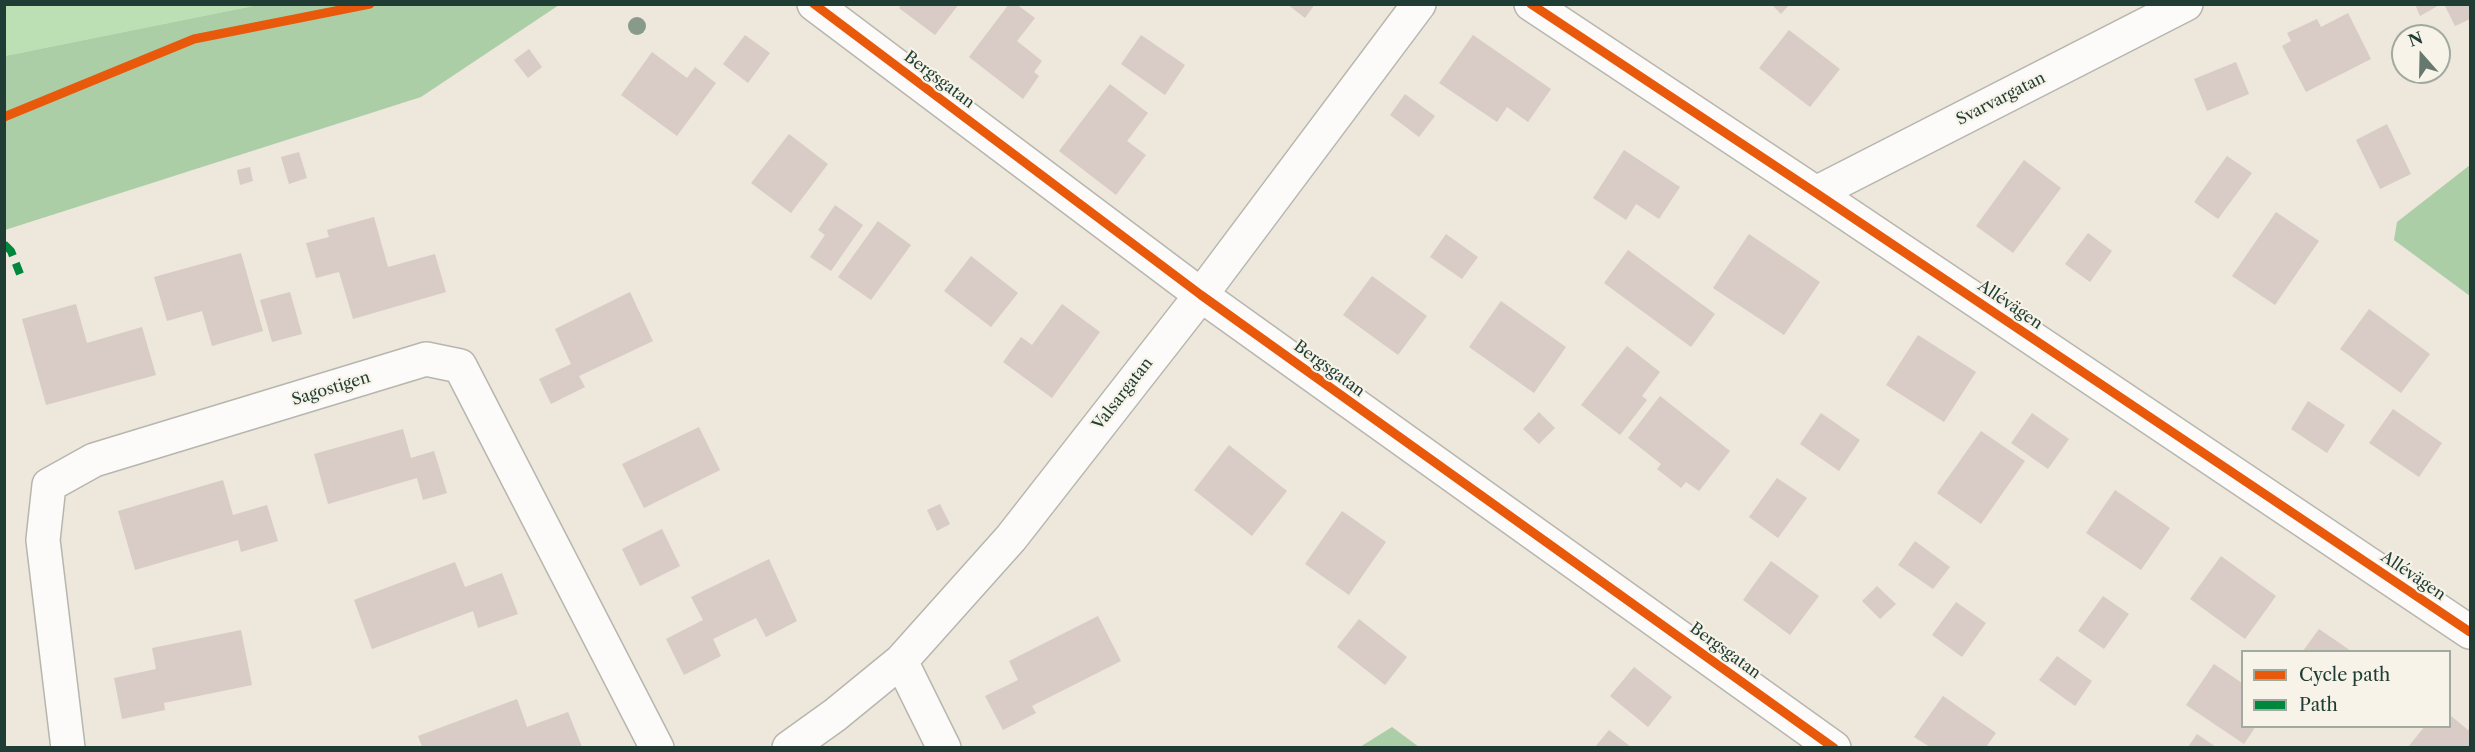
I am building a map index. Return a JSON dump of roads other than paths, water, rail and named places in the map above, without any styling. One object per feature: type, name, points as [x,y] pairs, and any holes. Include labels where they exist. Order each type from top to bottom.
[{"type":"street","name":"Bergsgatan","points":[[814,4],[1201,296],[1834,747]]},
{"type":"street","name":"Valsargatan","points":[[789,747],[835,715],[901,661],[1011,538],[1201,296],[1419,4]]},
{"type":"street","name":"Allévägen","points":[[1531,4],[2470,632]]},
{"type":"street","name":"Svarvargatan","points":[[1816,193],[2186,4]]},
{"type":"street","name":"Sagostigen","points":[[68,747],[43,540],[49,485],[94,460],[426,360],[460,366],[657,747]]},
{"type":"street","points":[[901,661],[944,747]]}]
